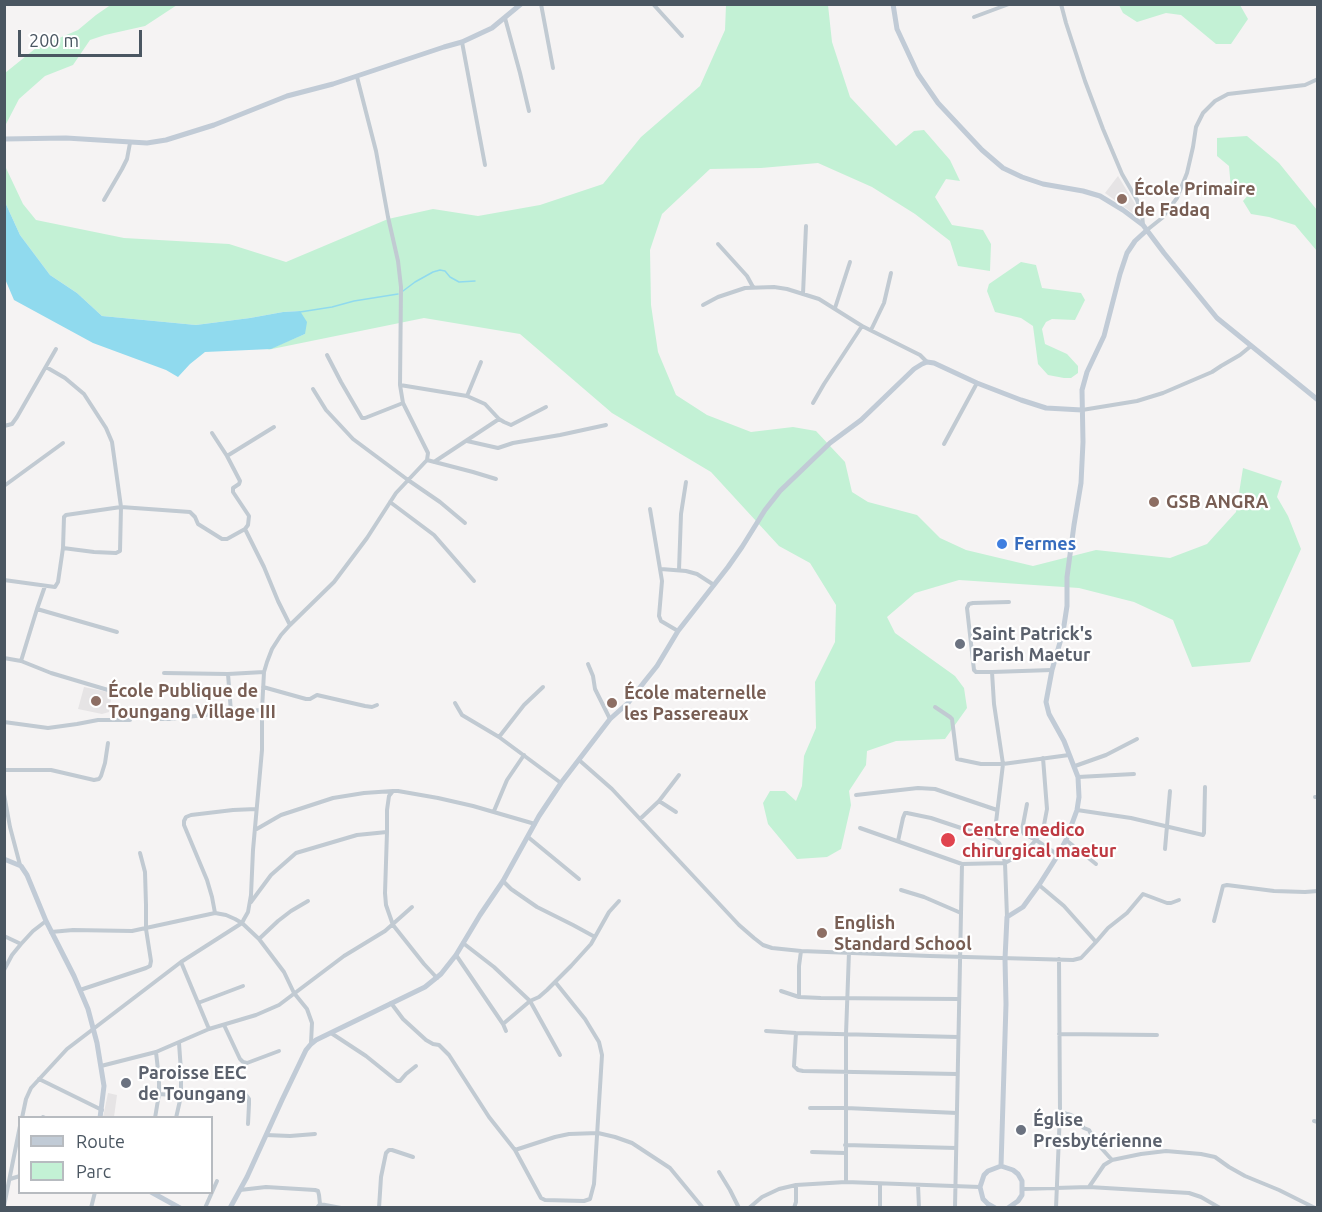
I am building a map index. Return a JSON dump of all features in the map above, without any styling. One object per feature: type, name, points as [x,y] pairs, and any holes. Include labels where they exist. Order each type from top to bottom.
[{"type":"street","points":[[4,139],[66,138],[147,144],[166,140],[214,125],[287,96],[357,77],[462,42],[492,28],[521,4]]},
{"type":"street","points":[[541,4],[553,68]]},
{"type":"street","points":[[653,4],[682,36]]},
{"type":"street","points":[[893,4],[897,29],[918,74],[938,103],[982,150],[1004,168],[1022,177],[1043,184],[1100,196],[1123,210],[1145,227],[1217,318],[1317,400]]},
{"type":"street","points":[[974,16],[1009,4]]},
{"type":"street","points":[[1061,4],[1103,129],[1122,174],[1137,200],[1145,227]]},
{"type":"street","points":[[505,18],[529,111]]},
{"type":"street","points":[[462,42],[485,165]]},
{"type":"street","points":[[22,1116],[26,1099],[32,1088],[67,1049],[181,962],[242,923],[250,903],[262,750],[264,672],[272,649],[290,625],[334,582],[367,538],[390,502],[427,460],[428,453],[403,403],[400,385],[401,287],[398,261],[376,151],[357,77]]},
{"type":"street","points":[[1007,917],[1023,907],[1040,885],[1066,840],[1077,810],[1079,797],[1075,766],[1046,702],[1067,606],[1067,577],[1081,483],[1082,390],[1087,372],[1104,336],[1127,254],[1145,227],[1162,218],[1177,198],[1187,173],[1196,127],[1203,113],[1215,101],[1228,94],[1305,85],[1317,80]]},
{"type":"street","points":[[104,200],[127,159],[130,143]]},
{"type":"street","points":[[803,294],[806,226]]},
{"type":"street","points":[[718,244],[753,287]]},
{"type":"street","points":[[835,308],[850,262]]},
{"type":"street","points":[[871,330],[884,303],[891,273]]},
{"type":"street","points":[[703,305],[736,290],[774,286],[819,299],[862,326],[920,355],[927,362]]},
{"type":"street","points":[[813,403],[862,326]]},
{"type":"street","points":[[311,1044],[425,987],[437,978],[456,955],[561,783],[610,719],[628,703],[657,666],[678,631],[742,547],[780,491],[830,443],[868,414],[914,369],[927,362],[934,363],[977,383],[1046,408],[1082,410],[1137,401],[1163,393],[1212,372],[1251,346]]},
{"type":"street","points":[[4,426],[12,424],[18,417],[56,349]]},
{"type":"street","points":[[327,355],[362,418],[403,403]]},
{"type":"street","points":[[467,396],[481,362]]},
{"type":"street","points":[[46,367],[65,378],[84,394],[106,428],[112,442],[121,507],[120,551],[116,553],[94,552],[63,548]]},
{"type":"street","points":[[944,444],[977,383]]},
{"type":"street","points":[[400,385],[467,396],[485,404],[504,422],[511,424],[546,407]]},
{"type":"street","points":[[313,389],[326,410],[353,439],[440,502],[465,523]]},
{"type":"street","points":[[434,462],[499,418]]},
{"type":"street","points":[[467,441],[498,448],[606,425]]},
{"type":"street","points":[[227,456],[273,427]]},
{"type":"street","points":[[4,580],[57,585],[66,515],[121,507],[189,512],[194,514],[198,524],[222,539],[227,539],[245,529],[249,516],[233,492],[233,488],[240,481],[212,433]]},
{"type":"street","points":[[4,486],[63,443]]},
{"type":"street","points":[[427,460],[496,479]]},
{"type":"street","points":[[679,570],[681,514],[686,482]]},
{"type":"street","points":[[390,502],[434,535],[474,581]]},
{"type":"street","points":[[650,509],[662,581],[659,619],[678,631]]},
{"type":"street","points":[[245,529],[290,625]]},
{"type":"street","points":[[661,569],[697,574],[714,585]]},
{"type":"street","points":[[21,662],[45,585]]},
{"type":"street","points":[[1009,602],[969,604],[967,608],[974,670],[992,672],[1052,670]]},
{"type":"street","points":[[37,609],[117,632]]},
{"type":"street","points":[[4,658],[108,690]]},
{"type":"street","points":[[588,664],[593,676],[594,689],[610,719]]},
{"type":"street","points":[[164,673],[264,672]]},
{"type":"street","points":[[992,672],[994,704],[1003,764],[994,839]]},
{"type":"street","points":[[228,674],[231,712]]},
{"type":"street","points":[[264,687],[306,699],[317,695],[365,706],[377,705]]},
{"type":"street","points":[[499,737],[524,705],[543,687]]},
{"type":"street","points":[[455,703],[462,716],[499,737],[561,783]]},
{"type":"street","points":[[935,707],[951,719],[957,759],[981,764],[1003,764],[1070,754]]},
{"type":"street","points":[[153,719],[262,710]]},
{"type":"street","points":[[4,722],[48,728],[98,720],[130,720]]},
{"type":"street","points":[[1075,766],[1137,739]]},
{"type":"street","points":[[4,770],[51,770],[94,780],[99,779],[105,763],[108,743]]},
{"type":"street","points":[[494,811],[507,780],[524,755]]},
{"type":"street","points":[[860,828],[962,864],[1005,863],[1026,851],[1036,840],[1044,825],[1047,809],[1043,758]]},
{"type":"street","points":[[579,760],[612,789],[721,908],[754,938],[772,948],[801,951],[1077,960],[1108,928],[1127,914],[1143,894],[1161,902],[1172,903],[1179,900]]},
{"type":"street","points":[[1078,777],[1134,774]]},
{"type":"street","points":[[640,819],[659,801],[679,775]]},
{"type":"street","points":[[1077,810],[1131,818],[1203,836],[1205,787]]},
{"type":"street","points":[[856,795],[918,788],[935,789],[997,810]]},
{"type":"street","points":[[255,831],[281,815],[333,798],[364,792],[398,790],[494,811],[535,824]]},
{"type":"street","points":[[393,791],[389,796],[387,810],[386,904],[393,925],[437,978]]},
{"type":"street","points":[[1165,849],[1170,791]]},
{"type":"street","points":[[4,794],[21,866],[80,990],[94,1028],[104,1086],[100,1116]]},
{"type":"street","points":[[659,801],[676,812]]},
{"type":"street","points":[[1027,804],[1022,830],[1024,834],[1058,855]]},
{"type":"street","points":[[215,913],[207,880],[184,821],[191,815],[256,809]]},
{"type":"street","points":[[898,841],[903,818],[907,813],[931,818],[994,839],[1002,849],[1005,863],[1007,917],[1000,1166]]},
{"type":"street","points":[[250,903],[271,875],[296,853],[357,835],[387,832]]},
{"type":"street","points":[[528,837],[579,879]]},
{"type":"street","points":[[1066,840],[1096,864]]},
{"type":"street","points":[[80,990],[150,966],[146,929],[145,872],[140,853]]},
{"type":"street","points":[[4,859],[21,866]]},
{"type":"street","points":[[955,1208],[962,864]]},
{"type":"street","points":[[503,881],[537,907],[594,937]]},
{"type":"street","points":[[1040,885],[1064,906],[1096,942]]},
{"type":"street","points":[[1214,921],[1223,886],[1274,891],[1317,891]]},
{"type":"street","points":[[901,890],[961,913]]},
{"type":"street","points":[[503,1024],[556,982],[586,950],[609,912],[619,901]]},
{"type":"street","points":[[260,939],[285,916],[308,902]]},
{"type":"street","points":[[101,1066],[156,1052],[209,1029],[256,1015],[279,1005],[344,956],[393,925],[412,907]]},
{"type":"street","points":[[51,932],[132,931],[215,913],[226,915],[242,923],[260,939],[284,972],[294,993],[307,1009],[312,1023],[311,1044],[230,1208]]},
{"type":"street","points":[[4,970],[21,944],[46,921]]},
{"type":"street","points":[[4,936],[21,944]]},
{"type":"street","points":[[463,943],[494,967],[530,1001],[560,1055]]},
{"type":"street","points":[[799,996],[801,951]]},
{"type":"street","points":[[846,1182],[846,1034],[849,952]]},
{"type":"street","points":[[456,955],[506,1031]]},
{"type":"street","points":[[1056,1208],[1060,1112],[1059,959]]},
{"type":"street","points":[[181,962],[209,1029]]},
{"type":"street","points":[[392,1003],[403,1019],[426,1040],[440,1045],[449,1055],[479,1102],[515,1150],[541,1198],[584,1201],[590,1199],[594,1184],[602,1055],[599,1042],[585,1019],[556,982]]},
{"type":"street","points":[[198,1003],[243,986]]},
{"type":"street","points":[[781,991],[799,996],[958,999]]},
{"type":"street","points":[[224,1025],[243,1062],[247,1063],[279,1051]]},
{"type":"street","points":[[766,1030],[796,1033],[958,1037]]},
{"type":"street","points":[[331,1033],[366,1056],[397,1081],[400,1081],[416,1066]]},
{"type":"street","points":[[796,1033],[794,1066],[798,1070],[957,1074]]},
{"type":"street","points":[[1059,1034],[1157,1035]]},
{"type":"street","points":[[176,1116],[181,1096],[179,1043]]},
{"type":"street","points":[[155,1116],[159,1095],[156,1052]]},
{"type":"street","points":[[39,1079],[102,1110]]},
{"type":"street","points":[[159,1095],[225,1099],[246,1095],[249,1099],[248,1124]]},
{"type":"street","points":[[810,1108],[957,1113]]},
{"type":"street","points":[[1060,1112],[1071,1115],[1089,1130],[1094,1140],[1112,1160]]},
{"type":"street","points":[[515,1150],[569,1134],[598,1133],[615,1137],[632,1143],[670,1168],[703,1208]]},
{"type":"street","points":[[266,1135],[315,1134]]},
{"type":"street","points":[[4,1206],[18,1137]]},
{"type":"street","points":[[845,1145],[956,1148]]},
{"type":"street","points":[[379,1208],[381,1177],[386,1153],[392,1150],[413,1157]]},
{"type":"street","points":[[1089,1187],[1104,1165],[1112,1160],[1166,1151],[1201,1154],[1215,1157],[1245,1176],[1315,1208]]},
{"type":"street","points":[[812,1152],[845,1153]]},
{"type":"street","points":[[995,1208],[983,1199],[980,1187],[988,1170],[1000,1166],[1013,1170],[1022,1181],[1022,1195],[1008,1208]]},
{"type":"street","points":[[719,1172],[739,1208]]},
{"type":"street","points":[[10,1179],[18,1177]]},
{"type":"street","points":[[213,1190],[217,1181]]},
{"type":"street","points":[[749,1208],[762,1197],[779,1189],[796,1185],[846,1182],[980,1187]]},
{"type":"street","points":[[880,1184],[880,1208]]},
{"type":"street","points":[[794,1208],[796,1185]]},
{"type":"street","points":[[918,1185],[919,1208]]},
{"type":"street","points":[[240,1190],[266,1187],[315,1190],[319,1195],[318,1206],[341,1208]]},
{"type":"street","points":[[1022,1189],[1089,1187],[1189,1193],[1208,1200],[1220,1208]]},
{"type":"street","points":[[155,1194],[180,1208]]},
{"type":"street","points":[[205,1208],[211,1194]]},
{"type":"street","points":[[559,1200],[560,1208]]},
{"type":"shaded area","name":"École Primaire de Fadaq","points":[[1118,176],[1140,212],[1138,217],[1105,193]]},
{"type":"shaded area","name":"École Publique de Toungang Village III","points":[[84,687],[112,693],[109,712],[102,714],[78,709]]},
{"type":"shaded area","points":[[108,1093],[117,1095],[114,1116],[103,1116]]},
{"type":"green space","points":[[112,4],[177,5],[145,26],[90,40],[73,65],[45,76],[19,99],[5,126],[5,73],[36,48],[78,30]]},
{"type":"green space","points":[[726,5],[828,5],[832,42],[850,97],[896,146],[914,131],[924,130],[950,160],[960,181],[946,179],[935,197],[952,225],[983,230],[991,244],[990,271],[958,266],[950,241],[915,214],[872,187],[818,163],[761,168],[710,169],[662,214],[650,250],[651,305],[658,352],[676,395],[707,415],[751,432],[793,427],[816,431],[845,462],[852,492],[868,502],[917,515],[940,538],[966,550],[1033,566],[1096,550],[1170,558],[1207,544],[1236,512],[1243,468],[1282,481],[1277,497],[1288,516],[1301,549],[1250,662],[1192,667],[1173,620],[1134,602],[1079,588],[959,580],[915,593],[887,617],[895,633],[955,676],[964,688],[967,708],[945,739],[896,741],[867,751],[866,765],[849,791],[851,805],[841,849],[827,857],[797,859],[768,824],[763,803],[770,791],[785,791],[796,801],[802,786],[804,756],[816,728],[815,682],[835,642],[836,605],[810,563],[779,546],[711,472],[612,413],[520,334],[424,318],[267,350],[305,334],[300,311],[196,325],[102,316],[77,293],[50,275],[20,235],[5,202],[4,154],[6,168],[23,204],[36,220],[124,238],[229,244],[286,262],[388,219],[433,209],[478,216],[540,205],[603,184],[641,137],[700,86],[725,30]]},
{"type":"green space","points":[[1119,5],[1240,5],[1248,19],[1231,44],[1216,44],[1181,15],[1166,13],[1137,22],[1123,13]]},
{"type":"green space","points":[[1247,136],[1279,163],[1317,210],[1317,251],[1295,225],[1251,214],[1243,201],[1249,194],[1245,185],[1231,189],[1229,166],[1217,156],[1217,138]]},
{"type":"green space","points":[[1021,262],[1036,265],[1042,288],[1081,293],[1085,300],[1075,320],[1052,319],[1046,322],[1042,329],[1045,344],[1067,354],[1078,366],[1078,373],[1071,378],[1048,375],[1038,364],[1033,326],[1021,318],[995,312],[987,291],[989,284]]},
{"type":"water","points":[[5,202],[20,235],[50,275],[77,293],[102,316],[196,325],[300,311],[307,322],[305,334],[271,349],[205,352],[178,377],[166,370],[93,343],[14,300],[5,279]]},
{"type":"waterway","points":[[403,291],[415,282],[440,270],[445,271],[459,282],[475,281]]},
{"type":"waterway","points":[[300,312],[398,294]]},
{"type":"place","name":"École Primaire de Fadaq","points":[[1122,199]]},
{"type":"place","name":"GSB ANGRA","points":[[1154,502]]},
{"type":"place","name":"Fermes","points":[[1002,544]]},
{"type":"place","name":"Saint Patrick's Parish Maetur","points":[[960,644]]},
{"type":"place","name":"École Publique de Toungang Village III","points":[[96,701]]},
{"type":"place","name":"École maternelle les Passereaux","points":[[612,703]]},
{"type":"place","name":"Centre medico chirurgical maetur","points":[[948,840]]},
{"type":"place","name":"English Standard School","points":[[822,933]]},
{"type":"place","name":"Paroisse EEC de Toungang","points":[[126,1083]]},
{"type":"place","name":"Église Presbytérienne","points":[[1021,1130]]}]
